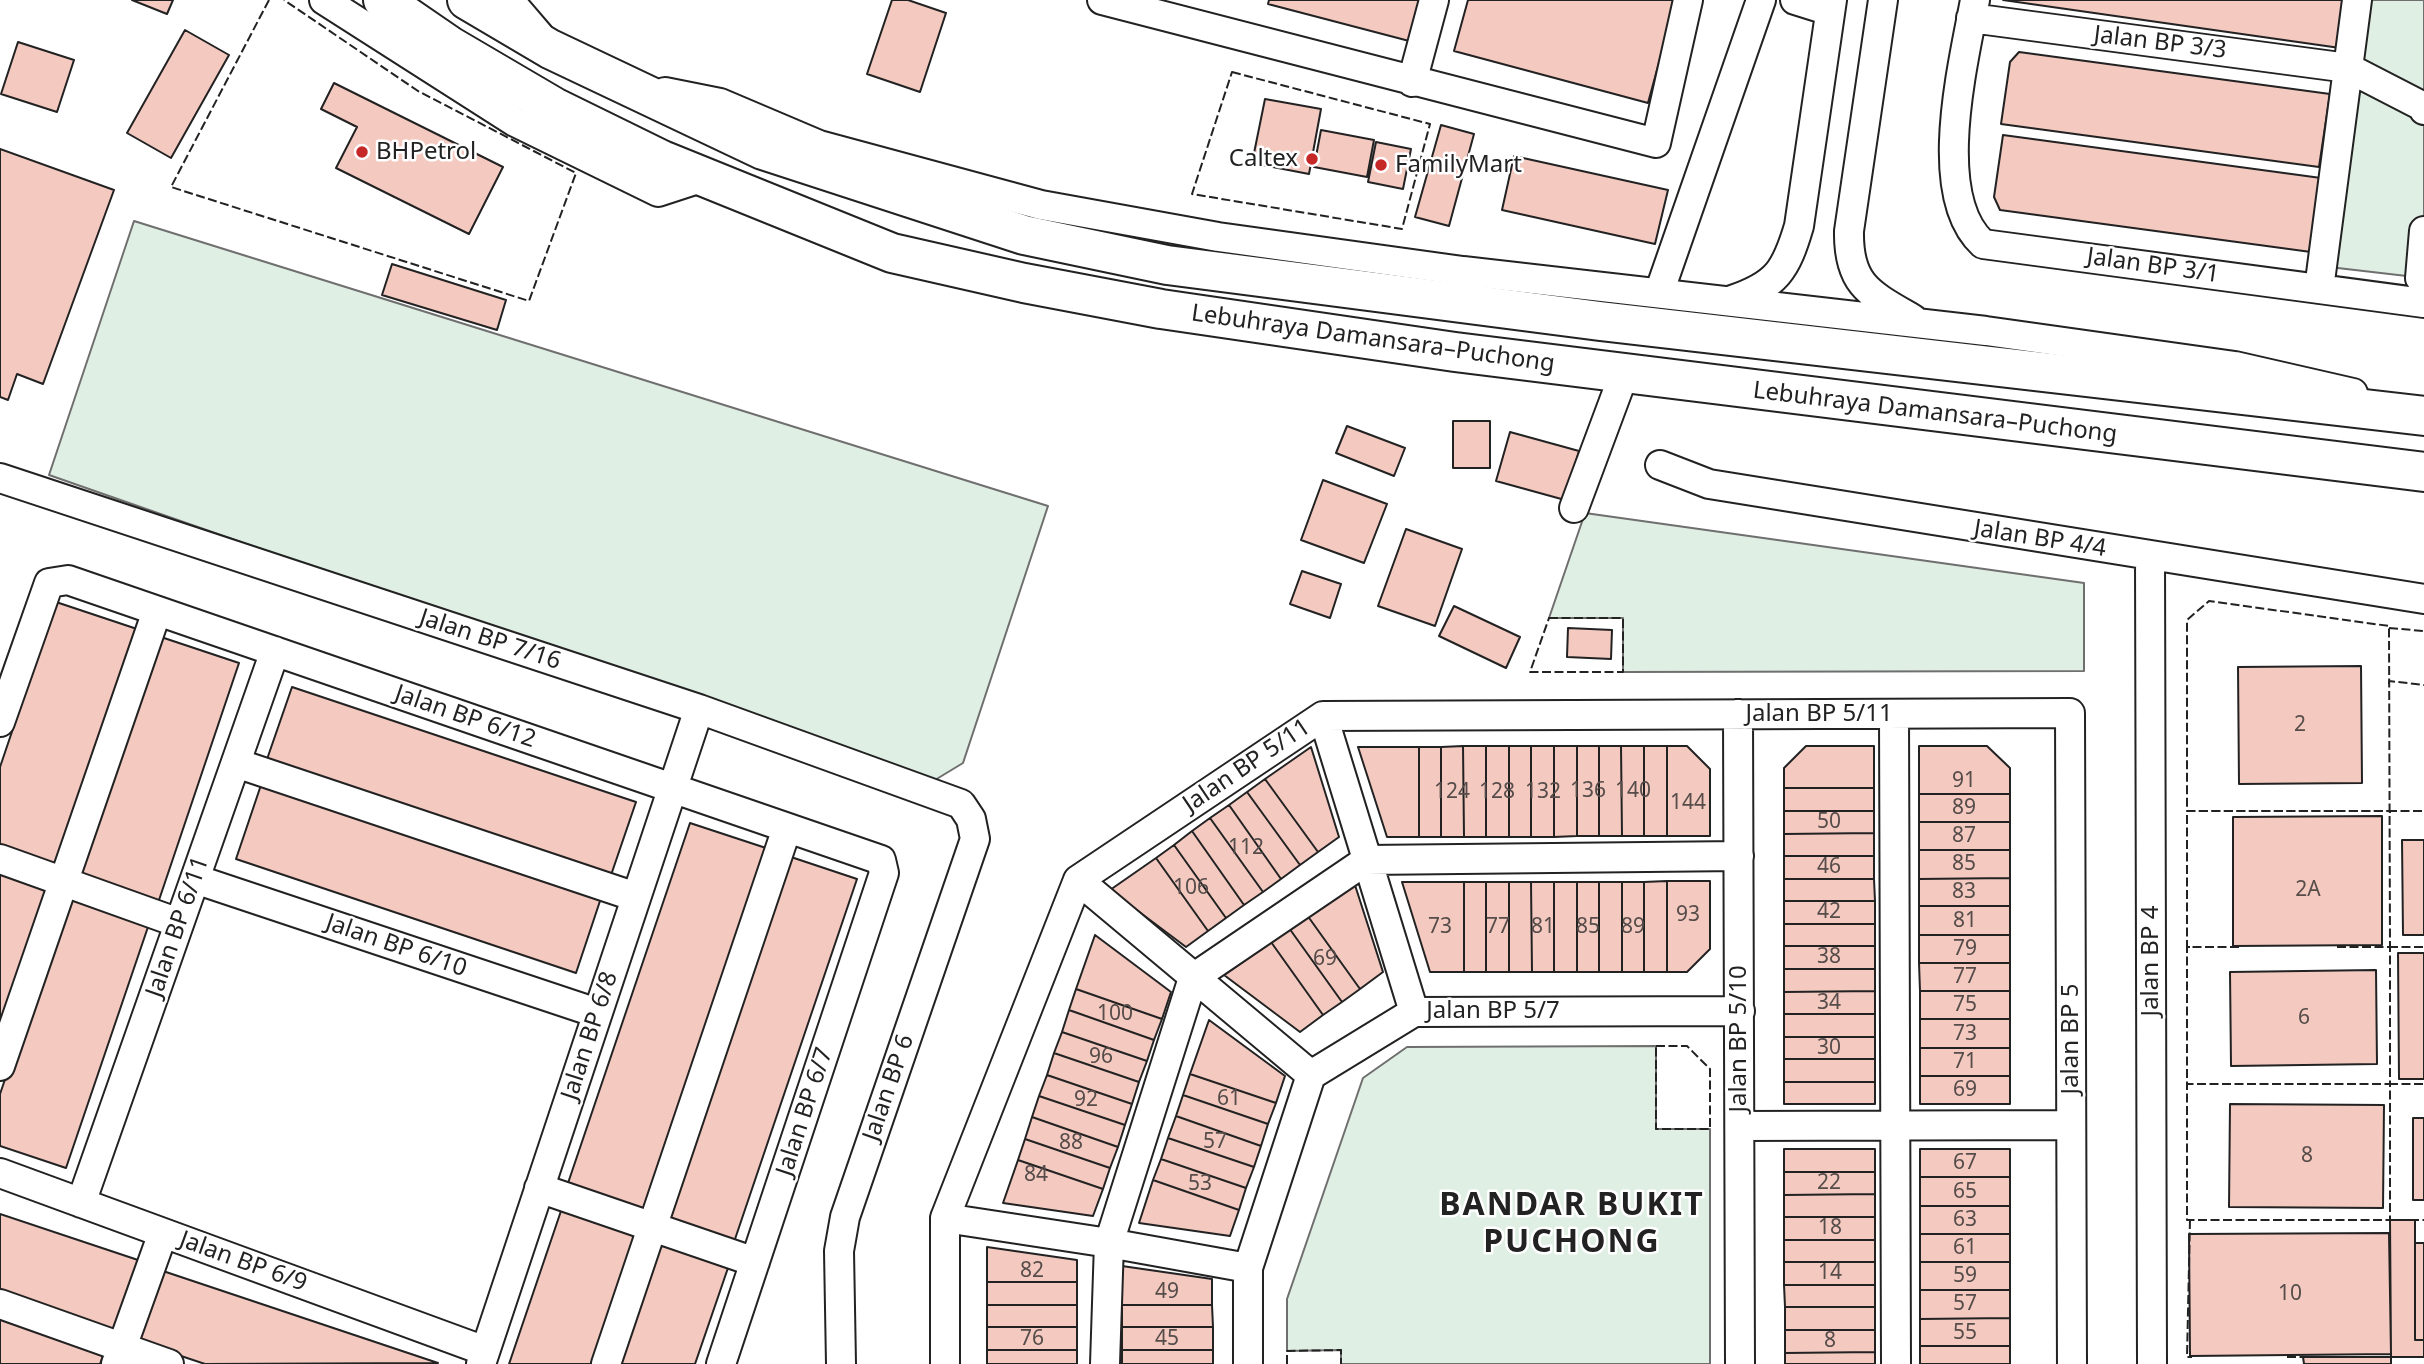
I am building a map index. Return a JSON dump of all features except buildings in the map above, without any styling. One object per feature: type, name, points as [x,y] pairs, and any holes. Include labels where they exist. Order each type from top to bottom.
[{"type":"highway","name":"Lebuhraya Damansara–Puchong","points":[[383,0],[450,46],[554,107],[704,177],[892,253],[1024,283],[1174,312],[1624,374],[2424,472]]},
{"type":"highway","name":"Lebuhraya Damansara–Puchong","points":[[467,0],[550,49],[763,150],[1024,235],[1167,265],[1600,321],[2424,416]]},
{"type":"street","points":[[324,0],[515,122],[658,192],[704,177]]},
{"type":"street","points":[[509,0],[550,49]]},
{"type":"street","points":[[1102,0],[1656,143],[1688,0]]},
{"type":"street","points":[[1412,82],[1434,0]]},
{"type":"street","points":[[1659,293],[1761,0]]},
{"type":"street","points":[[1730,300],[1771,283],[1789,261],[1799,226],[1831,5],[1795,0]]},
{"type":"street","points":[[1883,0],[1849,231],[1849,258],[1854,273],[1866,288],[1922,324]]},
{"type":"street","points":[[2319,289],[2352,70],[2357,0]]},
{"type":"street","name":"Jalan BP 3/3","points":[[1973,9],[2352,70],[2422,106],[2424,110]]},
{"type":"street","name":"Jalan BP 3/1","points":[[1973,9],[1952,151],[1959,208],[1969,231],[1983,244],[2319,289],[2422,290]]},
{"type":"street","points":[[625,84],[720,103],[819,145],[1041,205],[1231,239],[1462,271],[1730,300],[2235,366],[2424,409]]},
{"type":"street","points":[[2422,290],[2424,231]]},
{"type":"street","points":[[1574,508],[1624,374]]},
{"type":"street","name":"Jalan BP 4/4","points":[[1660,465],[1709,484],[2424,599]]},
{"type":"street","name":"Jalan BP 7/16","points":[[0,478],[699,709],[961,804],[971,819]]},
{"type":"street","name":"Jalan BP 4","points":[[2150,557],[2152,1364]]},
{"type":"street","name":"Jalan BP 6/12","points":[[0,722],[49,583],[68,580],[881,860]]},
{"type":"street","points":[[0,1066],[157,611]]},
{"type":"street","name":"Jalan BP 6/11","points":[[81,1203],[275,651]]},
{"type":"street","name":"Jalan BP 6/8","points":[[483,1357],[699,709]]},
{"type":"street","points":[[1894,713],[1896,1364]]},
{"type":"street","name":"Jalan BP 5/11","points":[[1078,880],[1323,716],[2070,713]]},
{"type":"street","name":"Jalan BP 5","points":[[2070,713],[2072,1364]]},
{"type":"street","name":"Jalan BP 5/10","points":[[1738,714],[1740,1364]]},
{"type":"street","points":[[1323,716],[1414,1012]]},
{"type":"street","points":[[236,763],[636,897]]},
{"type":"street","name":"Jalan BP 6","points":[[841,1364],[839,1251],[845,1217],[975,839],[971,819]]},
{"type":"street","points":[[606,1364],[787,828]]},
{"type":"street","points":[[1105,1364],[1109,1242],[1193,978],[1367,860],[1739,856]]},
{"type":"street","points":[[0,859],[179,923]]},
{"type":"street","name":"Jalan BP 6/7","points":[[721,1364],[884,873],[881,860]]},
{"type":"street","name":"Jalan BP 6/10","points":[[195,878],[597,1013]]},
{"type":"street","points":[[945,1364],[945,1218],[1078,880],[1311,1075],[1248,1268],[1248,1364]]},
{"type":"street","name":"Jalan BP 5/7","points":[[1311,1075],[1414,1012],[1740,1011]]},
{"type":"street","points":[[1740,1126],[2071,1125]]},
{"type":"street","name":"Jalan BP 6/9","points":[[0,1173],[483,1357]]},
{"type":"street","points":[[539,1188],[755,1262]]},
{"type":"street","points":[[945,1218],[1109,1242],[1248,1268]]},
{"type":"street","points":[[119,1356],[163,1233]]},
{"type":"street","points":[[0,1304],[119,1356],[169,1364]]},
{"type":"green space","points":[[2365,0],[2424,0],[2424,278],[2329,267]]},
{"type":"green space","points":[[134,221],[1048,506],[963,763],[930,783],[49,475]]},
{"type":"green space","points":[[1585,513],[2084,583],[2084,671],[1623,672],[1623,618],[1549,618]]},
{"type":"green space","points":[[1656,1046],[1656,1129],[1710,1129],[1710,1364],[1341,1364],[1341,1350],[1287,1351],[1287,1299],[1363,1078],[1407,1047]]},
{"type":"fence","points":[[269,0],[171,187],[529,301],[576,173],[418,91],[284,0]]},
{"type":"fence","points":[[1232,72],[1430,124],[1402,229],[1192,194],[1232,72]]},
{"type":"fence","points":[[2337,947],[2390,947],[2389,626],[2209,601],[2187,620],[2187,811],[2390,811]]},
{"type":"fence","points":[[1549,618],[1623,618],[1623,672],[1530,672],[1549,618]]},
{"type":"fence","points":[[2389,628],[2424,631]]},
{"type":"fence","points":[[2389,684],[2389,681],[2424,685]]},
{"type":"fence","points":[[2239,947],[2187,947],[2187,811],[2390,811]]},
{"type":"fence","points":[[2390,813],[2424,811]]},
{"type":"fence","points":[[2190,947],[2187,947],[2187,1084],[2390,1084],[2390,946]]},
{"type":"fence","points":[[2389,947],[2424,947]]},
{"type":"fence","points":[[1656,1046],[1687,1046],[1710,1069],[1710,1129],[1656,1129],[1656,1046]]},
{"type":"fence","points":[[2190,1084],[2187,1084],[2187,1220],[2390,1220],[2390,1083]]},
{"type":"fence","points":[[2389,1084],[2424,1084]]},
{"type":"fence","points":[[2190,1220],[2187,1357],[2192,1357]]},
{"type":"fence","points":[[2410,1220],[2424,1220]]},
{"type":"fence","points":[[1287,1364],[1287,1351],[1341,1350],[1341,1364]]},
{"type":"fence","points":[[2287,1357],[2308,1357]]},
{"type":"place","name":"BHPetrol","points":[[362,152]]},
{"type":"place","name":"Caltex","points":[[1312,159]]},
{"type":"place","name":"FamilyMart","points":[[1381,165]]},
{"type":"district","name":"BANDAR BUKIT PUCHONG","points":[[1572,1224]]}]
